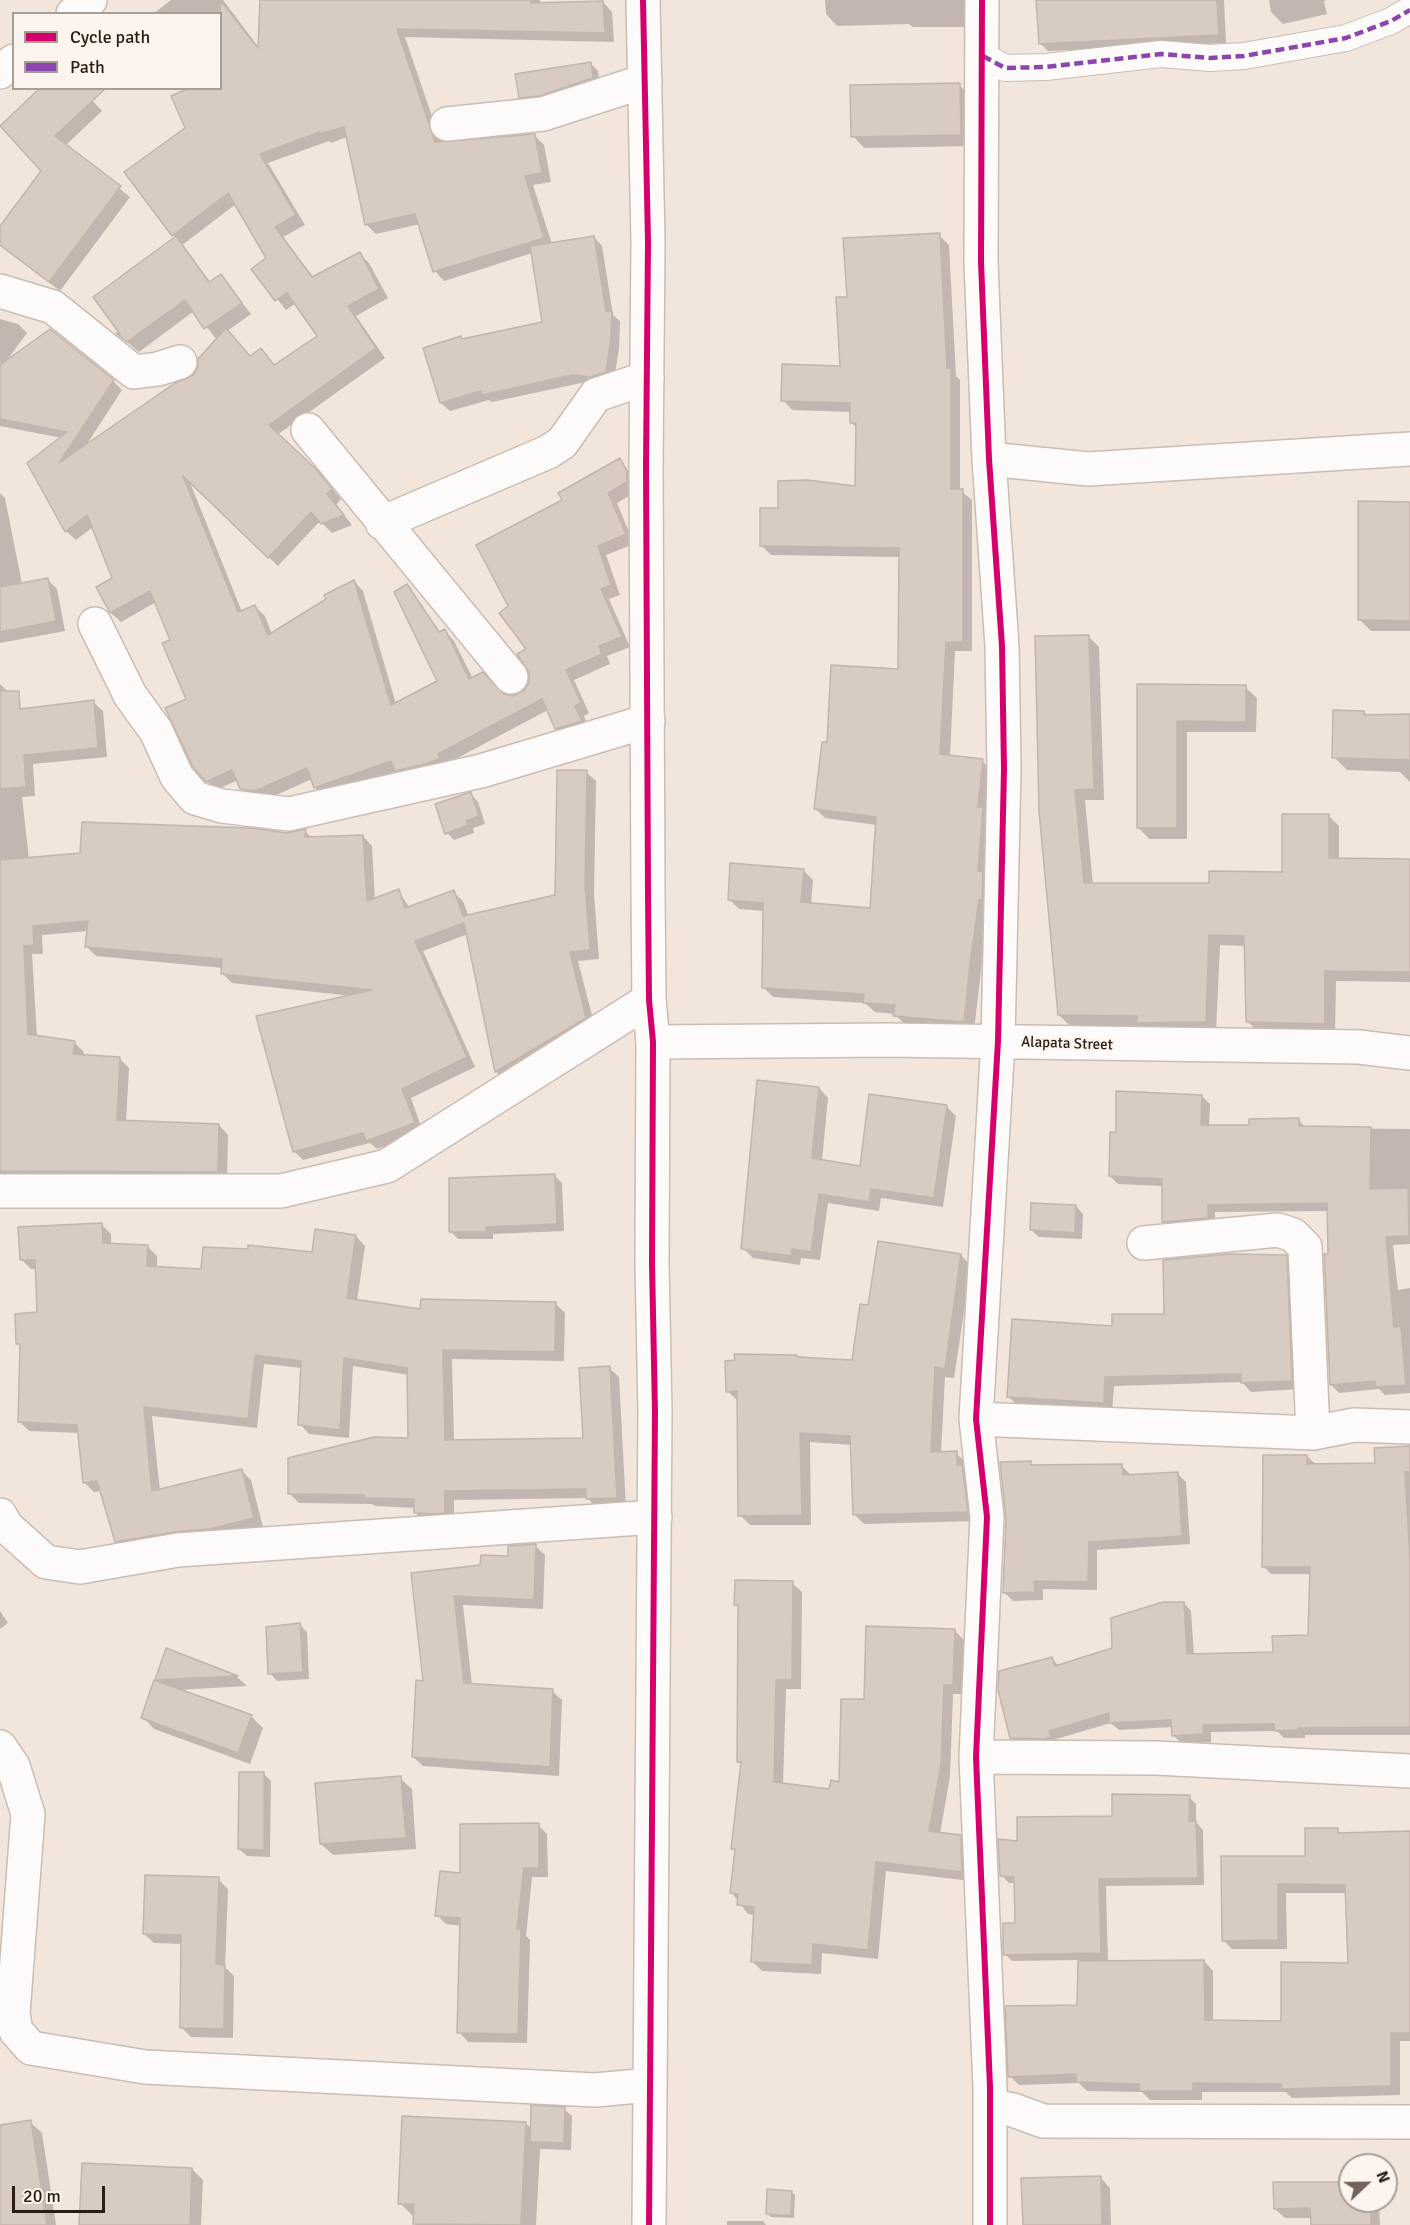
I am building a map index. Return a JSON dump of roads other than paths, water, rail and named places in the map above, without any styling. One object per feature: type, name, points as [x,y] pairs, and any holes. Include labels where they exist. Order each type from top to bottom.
[{"type":"street","points":[[75,12],[90,0]]},
{"type":"street","points":[[643,0],[648,242],[649,1000],[653,1042],[655,1518],[649,2225]]},
{"type":"street","points":[[982,0],[981,262],[989,459],[1002,646],[1004,769],[998,1041],[976,1419],[987,1517],[976,1757],[990,2106],[990,2225]]},
{"type":"street","points":[[983,56],[1005,68],[1046,68],[1161,54],[1210,58],[1244,56],[1346,38],[1391,21],[1410,10]]},
{"type":"street","points":[[0,72],[12,63]]},
{"type":"street","points":[[447,124],[543,114],[645,81]]},
{"type":"street","points":[[0,291],[53,307],[135,372],[158,369],[180,362]]},
{"type":"street","points":[[382,524],[548,452],[562,444],[596,395],[647,378]]},
{"type":"street","points":[[308,430],[382,524],[511,677]]},
{"type":"street","points":[[989,459],[1088,469],[1410,449]]},
{"type":"street","points":[[95,624],[130,694],[156,731],[177,777],[195,798],[222,806],[289,814],[481,771],[648,721]]},
{"type":"street","points":[[0,1191],[281,1191],[360,1174],[387,1166],[649,1000]]},
{"type":"street","name":"Alapata Street","points":[[653,1042],[998,1041],[1359,1047],[1410,1053]]},
{"type":"street","points":[[1144,1243],[1278,1230],[1293,1235],[1305,1246],[1313,1433]]},
{"type":"street","points":[[976,1419],[1313,1433],[1354,1425],[1410,1427]]},
{"type":"street","points":[[0,1515],[7,1527],[46,1562],[80,1568],[178,1550],[655,1518]]},
{"type":"street","points":[[0,1747],[13,1766],[28,1814],[13,2014],[16,2031],[30,2048],[145,2067],[595,2090],[649,2085]]},
{"type":"street","points":[[976,1757],[1156,1758],[1410,1771]]},
{"type":"street","points":[[990,2106],[1013,2110],[1043,2121],[1410,2122]]}]
